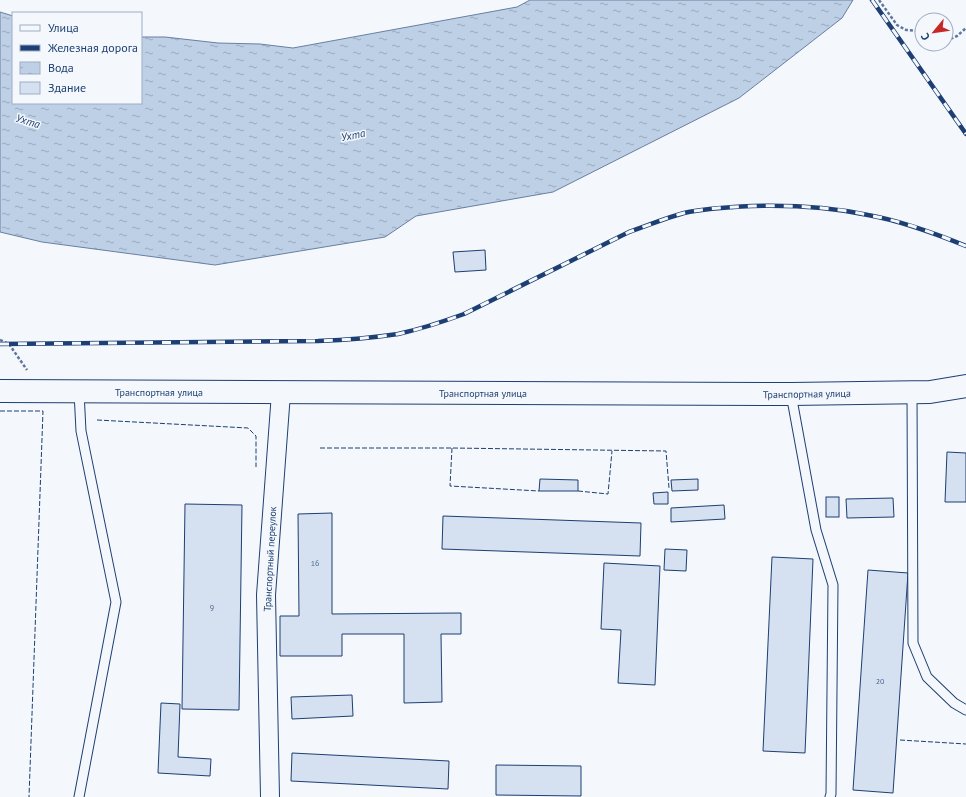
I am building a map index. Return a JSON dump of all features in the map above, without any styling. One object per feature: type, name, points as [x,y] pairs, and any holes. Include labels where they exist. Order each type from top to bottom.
[{"type":"street","name":"Транспортная улица","points":[[0,391],[791,394],[930,392],[966,386]]},
{"type":"street","name":"Транспортный переулок","points":[[270,797],[266,595],[281,393]]},
{"type":"lane","points":[[79,392],[81,431],[116,602],[79,797]]},
{"type":"lane","points":[[912,392],[913,643],[926,677],[954,703],[966,710]]},
{"type":"lane","points":[[791,394],[816,530],[833,585],[830,797]]},
{"type":"path","points":[[879,0],[897,26],[906,30],[914,30]]},
{"type":"path","points":[[954,38],[966,28]]},
{"type":"path","points":[[0,340],[9,344],[42,392]]},
{"type":"water","name":"Ухта","points":[[530,0],[853,0],[842,18],[739,98],[553,192],[416,216],[385,237],[215,265],[42,242],[0,232],[0,12],[12,16],[12,104],[142,104],[142,37],[165,37],[218,43],[260,44],[293,48],[517,7]]},
{"type":"building","points":[[485,250],[486,270],[455,272],[453,252]]},
{"type":"building","points":[[947,452],[966,453],[966,502],[945,502]]},
{"type":"building","points":[[540,479],[578,480],[578,491],[539,491]]},
{"type":"building","points":[[698,479],[698,490],[672,491],[671,480]]},
{"type":"building","points":[[668,492],[668,504],[654,504],[653,493]]},
{"type":"building","points":[[826,497],[839,497],[839,517],[826,517]]},
{"type":"building","points":[[893,498],[894,517],[847,518],[846,499]]},
{"type":"building","points":[[185,504],[242,505],[239,710],[182,709]]},
{"type":"building","points":[[724,505],[725,519],[671,522],[671,508]]},
{"type":"building","points":[[332,513],[332,614],[461,613],[461,634],[441,634],[442,702],[404,703],[404,634],[342,634],[342,656],[280,656],[280,616],[299,616],[298,514]]},
{"type":"building","points":[[443,516],[641,523],[640,556],[442,549]]},
{"type":"building","points":[[665,549],[687,550],[686,571],[664,570]]},
{"type":"building","points":[[772,557],[813,559],[805,753],[763,751]]},
{"type":"building","points":[[604,563],[660,566],[655,685],[618,683],[621,630],[601,629]]},
{"type":"building","points":[[868,570],[908,573],[893,793],[853,790]]},
{"type":"building","points":[[352,695],[353,716],[292,719],[291,697]]},
{"type":"building","points":[[161,703],[180,704],[178,757],[211,759],[210,776],[158,773]]},
{"type":"building","points":[[292,753],[449,761],[448,789],[291,781]]},
{"type":"building","points":[[496,765],[581,766],[581,796],[496,795]]},
{"type":"railway","points":[[872,0],[966,134]]},
{"type":"railway","points":[[0,344],[318,341],[358,339],[398,334],[464,314],[629,232],[692,211],[727,207],[810,207],[854,212],[906,224],[966,246]]},
{"type":"fence","points":[[0,411],[43,411],[29,797]]},
{"type":"fence","points":[[97,420],[248,428],[256,436],[256,467]]},
{"type":"fence","points":[[320,448],[666,451],[669,488]]},
{"type":"fence","points":[[452,448],[450,486],[539,491]]},
{"type":"fence","points":[[578,491],[608,494],[612,451]]},
{"type":"fence","points":[[900,740],[966,744]]}]
